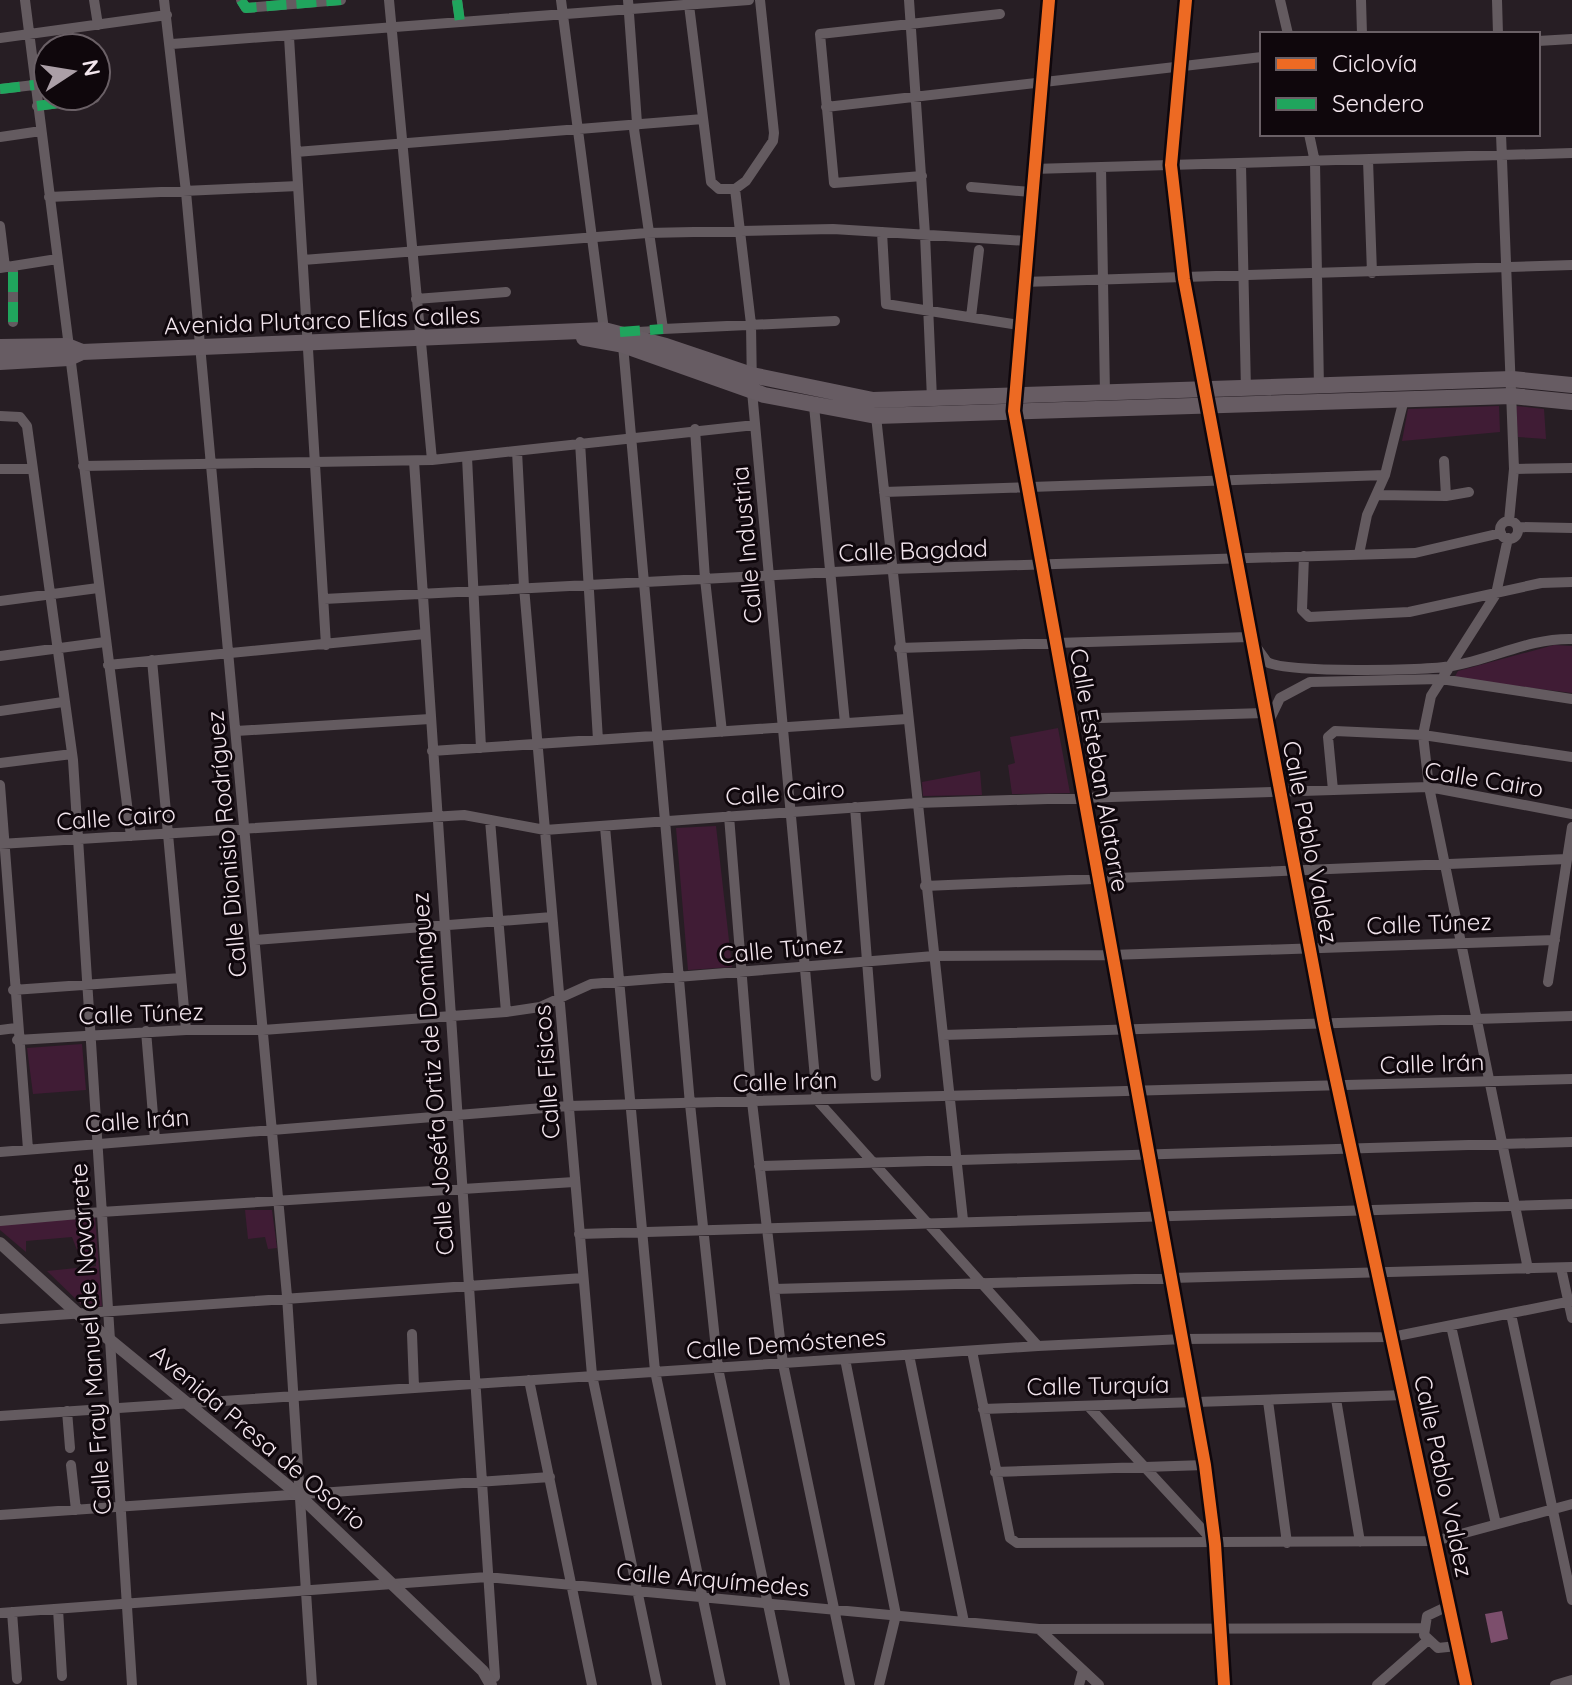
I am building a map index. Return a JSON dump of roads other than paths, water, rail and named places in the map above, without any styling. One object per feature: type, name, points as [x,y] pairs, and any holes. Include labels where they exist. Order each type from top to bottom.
[{"type":"main road","name":"Avenida Plutarco Elías Calles","points":[[563,335],[616,336]]},
{"type":"main road","name":"Avenida Plutarco Elías Calles","points":[[0,347],[73,352],[563,335],[616,336],[659,343],[814,406],[876,416],[1105,394],[1404,399],[1512,388],[1572,402]]},
{"type":"main road","name":"Avenida Plutarco Elías Calles","points":[[0,362],[73,352]]},
{"type":"main road","name":"Avenida Plutarco Elías Calles","points":[[752,383],[873,400],[932,399],[1014,404],[1205,398],[1246,390],[1572,385]]},
{"type":"street","points":[[25,0],[32,68]]},
{"type":"street","points":[[94,0],[98,25]]},
{"type":"street","name":"Calle Dionisio Rodríguez","points":[[164,0],[172,44],[287,1296],[312,1685]]},
{"type":"street","points":[[241,0],[246,8],[341,0]]},
{"type":"street","points":[[389,0],[432,460]]},
{"type":"street","points":[[457,0],[460,22]]},
{"type":"street","points":[[561,0],[591,237],[616,336],[631,436],[690,1104],[718,1368],[785,1685]]},
{"type":"street","points":[[172,44],[391,29],[628,5],[689,5],[749,0]]},
{"type":"street","points":[[689,5],[712,184],[719,189],[735,189],[746,181],[773,141],[760,0]]},
{"type":"street","points":[[909,0],[922,176],[932,399]]},
{"type":"street","name":"Calle Esteban Alatorre","points":[[1049,0],[1014,404],[1068,719],[1205,1465],[1215,1544],[1224,1685]]},
{"type":"street","name":"Calle Pablo Valdez","points":[[1186,0],[1171,165],[1184,279],[1266,729],[1324,1024],[1466,1685]]},
{"type":"street","points":[[1280,0],[1288,32]]},
{"type":"street","points":[[1361,0],[1362,32]]},
{"type":"street","points":[[1497,0],[1498,32]]},
{"type":"street","points":[[628,5],[637,123],[634,129],[659,343],[751,324],[835,321]]},
{"type":"street","points":[[922,176],[834,183],[820,34],[1000,14]]},
{"type":"street","points":[[0,38],[167,15]]},
{"type":"street","points":[[289,37],[326,645]]},
{"type":"street","points":[[1540,41],[1572,39]]},
{"type":"street","points":[[826,107],[1179,69],[1260,57]]},
{"type":"street","points":[[0,89],[32,85]]},
{"type":"street","points":[[38,112],[73,352],[83,466],[131,836]]},
{"type":"street","points":[[296,152],[703,119]]},
{"type":"street","points":[[0,137],[41,131]]},
{"type":"street","points":[[1309,136],[1315,162],[1319,388]]},
{"type":"street","points":[[1501,136],[1512,388],[1514,524],[1517,535],[1504,536],[1496,594],[1431,696],[1423,735],[1429,787],[1528,1269]]},
{"type":"street","points":[[1033,169],[1572,153]]},
{"type":"street","points":[[1368,160],[1372,273]]},
{"type":"street","points":[[1241,165],[1246,390]]},
{"type":"street","points":[[1101,167],[1105,394]]},
{"type":"street","points":[[49,197],[298,186]]},
{"type":"street","points":[[971,187],[1031,192]]},
{"type":"street","name":"Calle Industria","points":[[735,189],[751,324],[755,425],[817,1100]]},
{"type":"street","points":[[0,226],[13,322]]},
{"type":"street","points":[[303,260],[647,233],[833,229],[1027,241]]},
{"type":"street","points":[[882,232],[884,303],[1019,325]]},
{"type":"street","points":[[971,317],[979,250]]},
{"type":"street","points":[[6,267],[57,259]]},
{"type":"street","points":[[1023,282],[1103,282],[1572,265]]},
{"type":"street","points":[[416,299],[506,292]]},
{"type":"street","points":[[1359,554],[1367,515],[1385,475],[1404,399]]},
{"type":"street","points":[[814,406],[845,723]]},
{"type":"street","name":"Calle Fray Manuel de Navarrete","points":[[0,416],[23,419],[72,754],[132,1685]]},
{"type":"street","points":[[876,416],[963,1220]]},
{"type":"street","points":[[83,466],[212,467],[432,460],[695,429],[755,425]]},
{"type":"street","points":[[695,429],[705,579],[722,732]]},
{"type":"street","points":[[580,442],[598,740]]},
{"type":"street","name":"Calle Físicos","points":[[517,451],[524,587],[592,1375],[657,1685]]},
{"type":"street","points":[[467,457],[481,748]]},
{"type":"street","name":"Calle Joséfa Ortiz de Domínguez","points":[[414,461],[493,1681]]},
{"type":"street","points":[[1444,461],[1446,496]]},
{"type":"street","points":[[1514,469],[1572,468]]},
{"type":"street","points":[[0,469],[32,469]]},
{"type":"street","points":[[884,492],[1385,475]]},
{"type":"street","points":[[1377,495],[1446,496],[1469,492]]},
{"type":"street","points":[[1514,524],[1572,528]]},
{"type":"street","name":"Calle Bagdad","points":[[324,599],[891,569],[1359,554],[1442,549],[1504,536]]},
{"type":"street","points":[[1304,556],[1302,610],[1309,617],[1409,612],[1541,583],[1572,582]]},
{"type":"street","points":[[0,601],[98,588]]},
{"type":"street","points":[[108,665],[425,634]]},
{"type":"street","points":[[899,648],[1249,637],[1263,659],[1284,668],[1451,667],[1541,640],[1572,639]]},
{"type":"street","points":[[1469,638],[1486,657]]},
{"type":"street","points":[[0,656],[105,642]]},
{"type":"street","points":[[152,660],[186,1030]]},
{"type":"street","points":[[1266,729],[1280,698],[1310,682],[1441,679],[1572,699]]},
{"type":"street","points":[[0,711],[63,702]]},
{"type":"street","points":[[1068,719],[1264,713]]},
{"type":"street","points":[[236,731],[430,719]]},
{"type":"street","points":[[432,751],[907,719]]},
{"type":"street","points":[[1333,790],[1328,737],[1333,732],[1423,735],[1572,757]]},
{"type":"street","points":[[0,763],[72,754]]},
{"type":"street","points":[[0,785],[16,1034],[28,1149]]},
{"type":"street","name":"Calle Cairo","points":[[2,844],[436,816],[464,815],[545,830],[917,803],[1429,787],[1572,814]]},
{"type":"street","points":[[855,807],[876,1076]]},
{"type":"street","points":[[729,816],[752,1102],[783,1364],[850,1685]]},
{"type":"street","points":[[490,820],[506,1012]]},
{"type":"street","points":[[605,827],[655,1371],[721,1685]]},
{"type":"street","points":[[1548,982],[1572,827]]},
{"type":"street","points":[[925,886],[1567,859]]},
{"type":"street","points":[[255,940],[552,917]]},
{"type":"street","name":"Calle Túnez","points":[[0,1030],[16,1034],[90,1034],[263,1030],[506,1012],[529,1010],[583,985],[934,956],[1111,955],[1555,940]]},
{"type":"street","points":[[13,990],[181,978]]},
{"type":"street","points":[[943,1035],[1572,1016]]},
{"type":"street","points":[[146,1031],[155,1139]]},
{"type":"street","name":"Calle Irán","points":[[0,1152],[568,1106],[1572,1079]]},
{"type":"street","points":[[817,1100],[1038,1346]]},
{"type":"street","points":[[759,1166],[1572,1142]]},
{"type":"street","points":[[0,1221],[574,1182]]},
{"type":"street","points":[[579,1234],[1572,1204]]},
{"type":"street","name":"Avenida Presa de Osorio","points":[[0,1243],[77,1313],[299,1495],[493,1681]]},
{"type":"street","points":[[774,1289],[1567,1267],[1572,1318]]},
{"type":"street","points":[[0,1319],[287,1296],[583,1278]]},
{"type":"street","name":"Calle Demóstenes","points":[[0,1416],[1038,1346],[1183,1339],[1392,1337],[1570,1302]]},
{"type":"street","points":[[1511,1314],[1553,1510],[1568,1564],[1572,1600]]},
{"type":"street","points":[[1451,1326],[1496,1524]]},
{"type":"street","points":[[412,1334],[414,1387]]},
{"type":"street","points":[[972,1351],[995,1472],[1013,1541],[1215,1544],[1435,1541],[1572,1504]]},
{"type":"street","points":[[909,1355],[964,1622]]},
{"type":"street","points":[[845,1359],[896,1615],[879,1685]]},
{"type":"street","points":[[529,1380],[574,1585],[592,1685]]},
{"type":"street","name":"Calle Turquía","points":[[983,1409],[1090,1408],[1405,1395]]},
{"type":"street","points":[[1336,1399],[1360,1542]]},
{"type":"street","points":[[1268,1401],[1287,1543]]},
{"type":"street","points":[[1090,1408],[1215,1544]]},
{"type":"street","points":[[67,1411],[70,1448]]},
{"type":"street","points":[[71,1465],[76,1510]]},
{"type":"street","points":[[995,1472],[1205,1465]]},
{"type":"street","points":[[0,1515],[550,1477]]},
{"type":"street","name":"Calle Arquímedes","points":[[0,1613],[487,1577],[1039,1629],[1423,1628]]},
{"type":"street","points":[[1448,1606],[1431,1612],[1423,1628],[1427,1641],[1438,1648],[1457,1646]]},
{"type":"street","points":[[58,1609],[62,1676]]},
{"type":"street","points":[[12,1612],[17,1679]]},
{"type":"street","points":[[1039,1629],[1099,1685]]},
{"type":"street","points":[[1377,1685],[1427,1641]]},
{"type":"street","points":[[1079,1685],[1083,1670]]},
{"type":"street","points":[[1555,1685],[1572,1680]]}]
